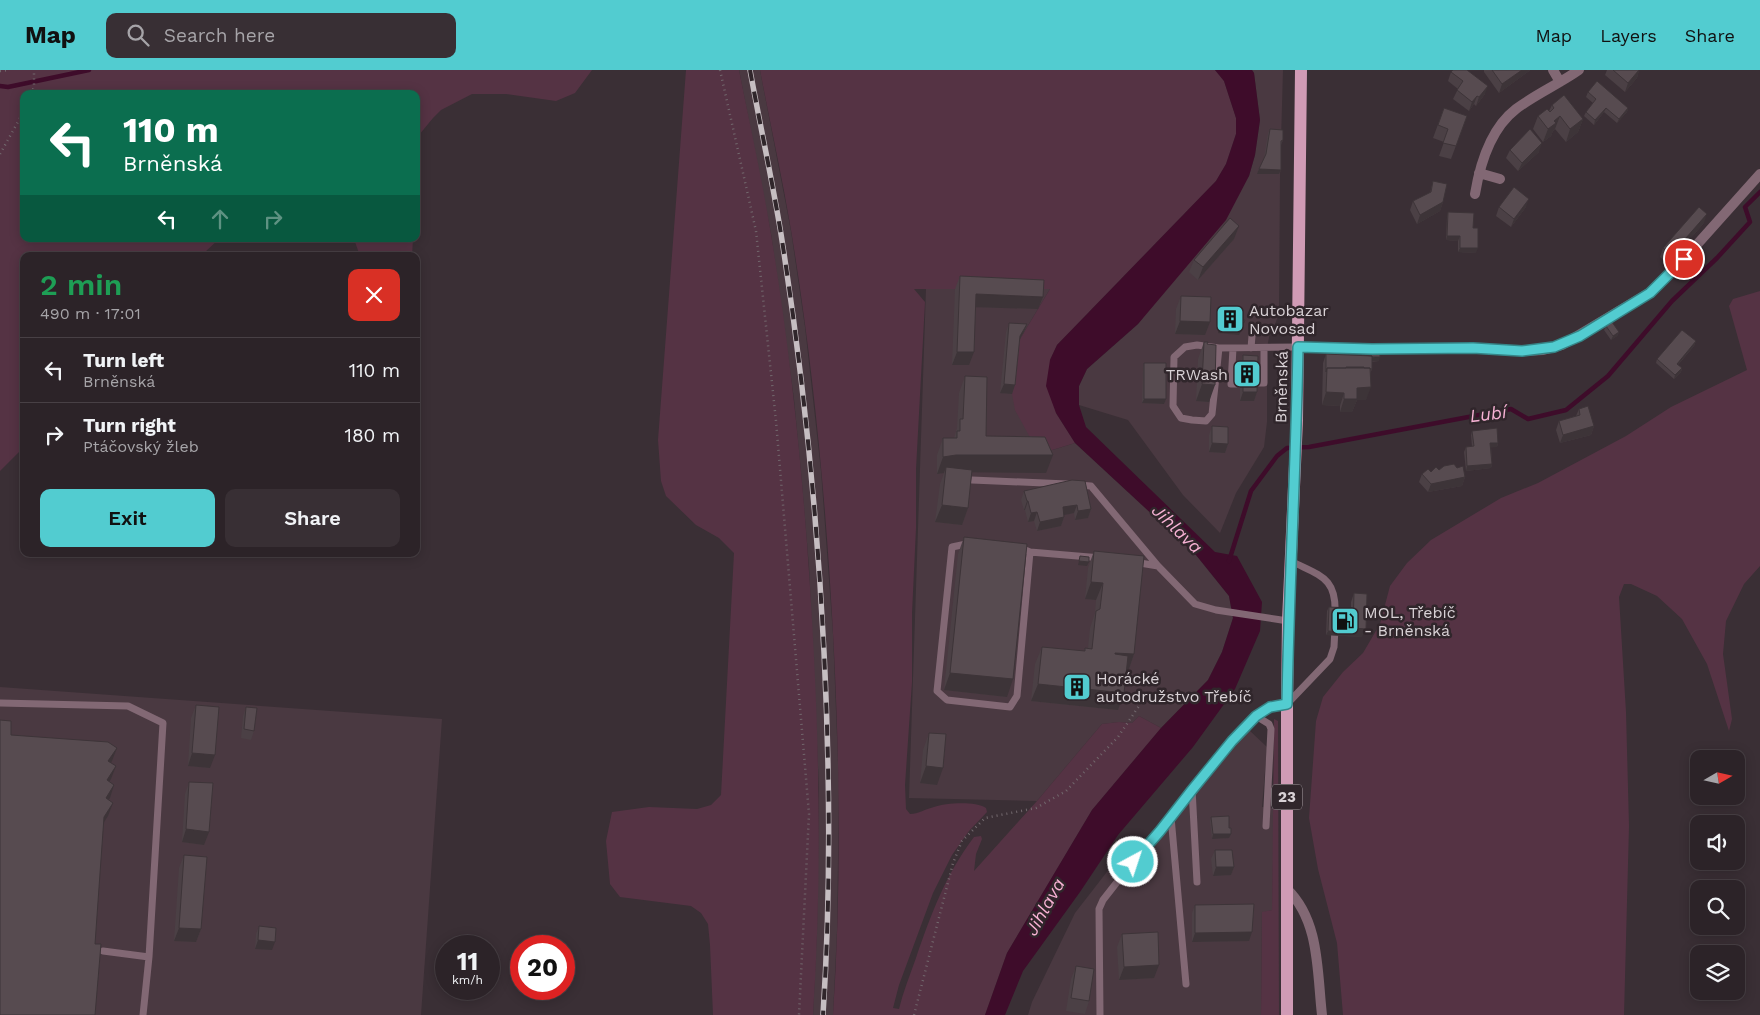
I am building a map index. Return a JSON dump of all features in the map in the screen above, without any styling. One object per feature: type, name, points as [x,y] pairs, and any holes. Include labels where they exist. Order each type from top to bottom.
[{"type":"main road","name":"Brněnská","points":[[1287,704],[1288,621],[1297,420],[1301,70]]},
{"type":"main road","name":"23","points":[[1287,704],[1287,1015]]},
{"type":"street","points":[[1554,70],[1560,82]]},
{"type":"street","points":[[1475,194],[1484,155],[1496,131],[1514,110],[1579,70]]},
{"type":"street","points":[[1479,173],[1500,179]]},
{"type":"street","points":[[1298,347],[1372,349],[1473,348],[1522,351],[1543,350],[1562,345],[1650,293],[1684,259],[1760,174]]},
{"type":"street","points":[[1287,889],[1300,904],[1310,925],[1322,1015]]},
{"type":"lane","points":[[1251,348],[1252,336]]},
{"type":"lane","points":[[1219,348],[1212,414],[1206,421],[1181,418],[1173,406],[1174,358],[1185,347],[1197,345],[1219,348],[1298,347]]},
{"type":"lane","points":[[1233,348],[1231,384],[1240,384]]},
{"type":"lane","points":[[1254,383],[1264,383],[1264,348]]},
{"type":"lane","points":[[972,480],[1048,482],[1091,486],[1158,566],[1195,604],[1216,610],[1288,621]]},
{"type":"lane","points":[[983,543],[974,542],[952,547],[937,691],[947,700],[1010,707],[1017,696],[1030,552]]},
{"type":"lane","points":[[1010,546],[1019,547],[1030,552],[1106,558]]},
{"type":"lane","points":[[1123,561],[1158,566]]},
{"type":"lane","points":[[1100,1015],[1099,909],[1103,900],[1232,741],[1256,716],[1270,707],[1287,704],[1330,659],[1336,605],[1334,594],[1328,581],[1291,562]]},
{"type":"lane","points":[[0,704],[128,706],[163,723],[149,957],[143,1015]]},
{"type":"lane","points":[[1256,716],[1269,724],[1271,729],[1266,826]]},
{"type":"lane","points":[[1192,790],[1197,882]]},
{"type":"lane","points":[[1171,817],[1186,984]]},
{"type":"lane","points":[[103,952],[149,957]]},
{"type":"path","points":[[0,71],[9,70]]},
{"type":"path","points":[[33,90],[34,70]]},
{"type":"path","points":[[720,70],[756,231],[776,421],[808,794],[809,814],[799,1015]]},
{"type":"path","points":[[0,154],[20,117]]},
{"type":"path","points":[[914,1015],[953,864],[962,841],[985,818],[1036,808],[1066,791],[1118,737],[1143,700]]},
{"type":"shaded area","points":[[0,70],[592,70],[575,93],[556,101],[506,94],[472,94],[441,110],[420,134],[420,90],[20,90],[20,242],[216,242],[205,252],[20,252],[20,451],[0,471]]},
{"type":"shaded area","points":[[686,70],[739,70],[760,172],[786,339],[799,445],[816,702],[818,881],[813,1015],[713,1015],[708,924],[701,913],[691,906],[620,897],[610,884],[606,841],[612,812],[649,807],[697,809],[711,805],[721,795],[734,553],[719,538],[696,525],[666,496],[661,481],[658,440]]},
{"type":"shaded area","points":[[739,70],[760,70],[791,231],[805,327],[821,471],[833,634],[839,788],[837,931],[833,1015],[813,1015],[817,930],[819,788],[809,566],[794,399],[771,234]]},
{"type":"shaded area","points":[[760,70],[1215,70],[1224,81],[1236,118],[1236,134],[1226,164],[1216,181],[1057,345],[1050,360],[1056,413],[1075,443],[1039,454],[1015,410],[1012,394],[1017,344],[1050,289],[914,289],[925,302],[916,469],[912,682],[905,785],[906,809],[910,814],[913,814],[939,806],[975,804],[986,808],[987,812],[969,831],[952,855],[933,893],[899,985],[893,1008],[899,1009],[922,942],[947,880],[974,837],[981,836],[982,839],[976,854],[974,871],[1037,801],[1102,724],[1132,723],[1139,716],[1161,728],[1092,810],[1007,953],[985,1015],[833,1015],[838,879],[838,743],[828,546],[819,440],[799,282]]},
{"type":"shaded area","points":[[1252,70],[1283,70],[1279,312],[1270,332],[1267,348],[1267,422],[1264,447],[1236,493],[1220,533],[1183,495],[1128,420],[1079,405],[1079,386],[1087,369],[1138,324],[1249,176],[1255,155],[1260,120],[1254,73]]},
{"type":"shaded area","points":[[355,242],[413,242],[412,252],[359,252]]},
{"type":"shaded area","points":[[926,289],[1050,289],[1017,344],[1039,454],[1075,443],[1196,555],[1229,596],[1233,618],[1222,652],[1208,680],[1161,728],[1139,716],[1132,723],[1102,724],[1037,801],[909,798]]},
{"type":"shaded area","points":[[1760,291],[1760,566],[1744,584],[1726,621],[1723,654],[1732,719],[1729,731],[1707,664],[1682,619],[1657,596],[1631,584],[1624,584],[1619,597],[1626,712],[1629,826],[1624,1015],[1343,1015],[1337,943],[1318,869],[1309,818],[1316,721],[1323,697],[1343,672],[1363,653],[1380,624],[1390,586],[1407,563],[1431,540],[1501,498],[1538,483],[1626,436],[1671,407],[1747,370],[1729,306],[1733,299]]},
{"type":"shaded area","points":[[0,687],[442,719],[421,1015],[0,1015]]},
{"type":"shaded area","points":[[1274,719],[1278,721],[1279,1015],[1261,1015],[1262,912],[1272,910]]},
{"type":"shaded area","points":[[1249,730],[1267,747],[1262,807],[1274,808],[1272,910],[1262,913],[1261,1015],[1028,1015],[1032,1002],[1075,913],[1127,846],[1142,858]]},
{"type":"water","name":"Jihlava","points":[[1215,70],[1252,70],[1254,73],[1260,120],[1255,155],[1249,176],[1226,220],[1138,324],[1087,369],[1079,386],[1079,405],[1086,427],[1215,552],[1237,556],[1262,602],[1260,631],[1235,689],[1193,747],[1118,835],[1023,971],[1005,1015],[985,1015],[1007,953],[1092,810],[1161,728],[1208,680],[1222,652],[1233,618],[1229,596],[1196,555],[1075,443],[1056,413],[1046,386],[1050,360],[1057,345],[1216,181],[1226,164],[1236,134],[1236,118],[1224,81]]},
{"type":"building","points":[[1453,70],[1467,70],[1488,86],[1472,102],[1457,90],[1463,81],[1451,72]]},
{"type":"building","points":[[1492,70],[1522,70],[1502,84]]},
{"type":"building","points":[[1613,70],[1639,70],[1628,83]]},
{"type":"building","points":[[1597,81],[1628,108],[1619,119],[1606,108],[1595,120],[1586,112],[1596,99],[1588,92]]},
{"type":"building","points":[[1564,95],[1583,119],[1570,129],[1560,116],[1554,121],[1556,123],[1548,129],[1538,116],[1547,109],[1550,112],[1554,108],[1552,105]]},
{"type":"building","points":[[1444,108],[1467,116],[1456,146],[1443,143],[1448,129],[1438,125]]},
{"type":"building","points":[[1270,129],[1283,130],[1281,170],[1259,169],[1266,154]]},
{"type":"building","points":[[1530,129],[1542,143],[1522,163],[1510,150]]},
{"type":"building","points":[[1433,181],[1447,184],[1443,202],[1420,215],[1413,201],[1431,192]]},
{"type":"building","points":[[1514,187],[1529,199],[1514,219],[1499,207]]},
{"type":"building","points":[[1699,207],[1707,214],[1671,255],[1663,248]]},
{"type":"building","points":[[1448,212],[1474,213],[1473,228],[1478,228],[1478,248],[1460,248],[1460,236],[1447,236]]},
{"type":"building","points":[[1230,218],[1239,226],[1203,267],[1194,260]]},
{"type":"building","points":[[960,276],[1044,280],[1043,297],[976,294],[974,352],[957,352]]},
{"type":"building","points":[[1181,296],[1211,297],[1210,322],[1180,321]]},
{"type":"building","name":"Autobazar Novosad","points":[[1222,307],[1243,310],[1242,320],[1245,320],[1244,323],[1242,322],[1241,331],[1219,328]]},
{"type":"building","points":[[1612,322],[1619,332],[1613,336],[1606,326]]},
{"type":"building","points":[[1009,323],[1027,324],[1020,336],[1015,385],[1004,384]]},
{"type":"building","points":[[1682,330],[1696,341],[1677,364],[1682,368],[1675,375],[1657,359]]},
{"type":"building","points":[[1204,342],[1216,345],[1215,385],[1202,384]]},
{"type":"building","points":[[1380,348],[1380,357],[1364,355],[1364,349]]},
{"type":"building","points":[[1326,354],[1372,356],[1372,369],[1364,367],[1327,368],[1326,372]]},
{"type":"building","name":"TRWash","points":[[1243,355],[1258,356],[1257,392],[1243,392]]},
{"type":"building","points":[[1144,363],[1166,363],[1166,399],[1144,399]]},
{"type":"building","points":[[1327,368],[1370,368],[1371,387],[1357,388],[1357,399],[1344,399],[1344,393],[1326,392]]},
{"type":"building","points":[[965,376],[987,377],[986,436],[1045,437],[1053,455],[956,455],[943,457],[943,438],[957,438],[957,431],[960,431],[960,419],[963,419]]},
{"type":"building","points":[[1588,406],[1594,426],[1563,435],[1559,421],[1580,415],[1579,409]]},
{"type":"building","points":[[1212,426],[1228,427],[1228,444],[1212,443]]},
{"type":"building","points":[[1497,428],[1498,443],[1490,443],[1492,464],[1467,466],[1466,447],[1474,446],[1472,431]]},
{"type":"building","points":[[1454,464],[1457,468],[1463,466],[1465,477],[1431,484],[1422,474],[1428,469],[1431,472],[1436,467],[1439,470],[1444,466]]},
{"type":"building","points":[[946,467],[972,470],[968,508],[942,505]]},
{"type":"building","points":[[1072,480],[1085,481],[1091,509],[1078,511],[1077,505],[1063,507],[1064,517],[1040,522],[1037,512],[1031,513],[1024,491]]},
{"type":"building","points":[[964,537],[1027,544],[1013,679],[950,673]]},
{"type":"building","points":[[1094,551],[1144,556],[1134,654],[1115,653],[1128,656],[1124,693],[1038,684],[1042,647],[1085,651],[1085,648],[1092,649],[1096,611],[1100,609],[1103,583],[1091,582]]},
{"type":"building","points":[[1080,556],[1089,557],[1089,562],[1079,561]]},
{"type":"building","points":[[1354,593],[1367,594],[1366,629],[1353,628]]},
{"type":"building","points":[[1329,607],[1352,608],[1351,632],[1328,631]]},
{"type":"building","points":[[196,705],[219,707],[215,755],[192,753]]},
{"type":"building","points":[[246,707],[257,708],[254,731],[244,729]]},
{"type":"building","points":[[0,720],[11,721],[11,735],[108,742],[117,748],[108,761],[116,766],[107,780],[114,785],[106,798],[113,803],[104,817],[95,944],[101,944],[95,1015],[0,1015]]},
{"type":"building","points":[[929,733],[946,734],[943,768],[926,766]]},
{"type":"building","points":[[189,782],[213,783],[209,832],[186,829]]},
{"type":"building","points":[[1229,816],[1231,834],[1213,834],[1211,817]]},
{"type":"building","points":[[1215,850],[1232,850],[1234,867],[1216,867]]},
{"type":"building","points":[[184,855],[207,857],[201,929],[179,928]]},
{"type":"building","points":[[1254,904],[1252,932],[1195,933],[1195,905]]},
{"type":"building","points":[[259,926],[276,928],[275,942],[258,940]]},
{"type":"building","points":[[1158,932],[1159,965],[1124,967],[1122,934]]},
{"type":"building","points":[[1076,966],[1094,969],[1089,1001],[1071,998]]},
{"type":"waterway","points":[[0,86],[8,87],[89,70]]},
{"type":"waterway","name":"Lubí","points":[[1229,561],[1251,491],[1277,456],[1287,448],[1309,447],[1511,409],[1528,419],[1566,410],[1608,376],[1672,301],[1717,258],[1750,222],[1745,207],[1760,192]]},
{"type":"railway","points":[[750,70],[789,286],[808,443],[817,547],[828,743],[828,879],[823,1015]]},
{"type":"place","name":"Autobazar Novosad","points":[[1230,319]]},
{"type":"place","name":"TRWash","points":[[1247,374]]},
{"type":"place","name":"MOL, Třebíč - Brněnská","points":[[1345,621]]},
{"type":"place","name":"Horácké autodružstvo Třebíč","points":[[1077,687]]},
{"type":"route","points":[[1133,862],[1232,741],[1256,716],[1270,707],[1287,704],[1288,621],[1297,420],[1298,347],[1543,350],[1562,345],[1580,336],[1650,293],[1684,259]]}]
